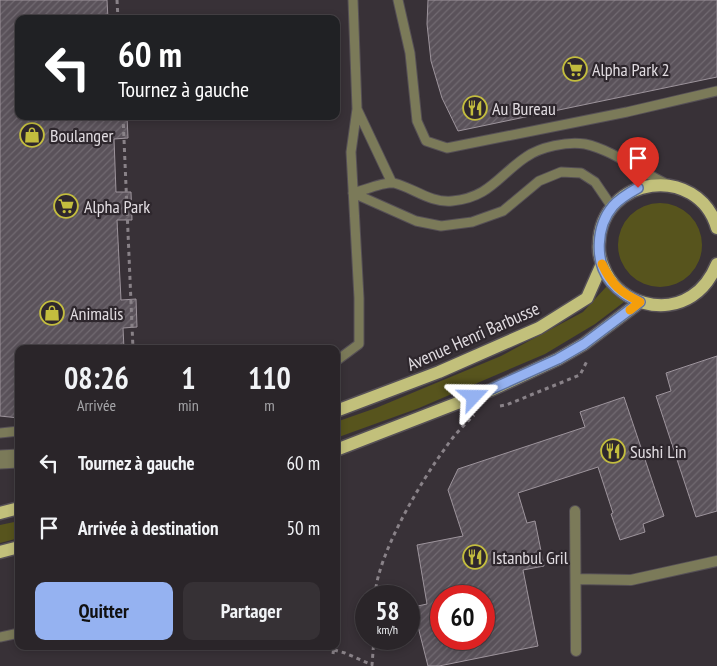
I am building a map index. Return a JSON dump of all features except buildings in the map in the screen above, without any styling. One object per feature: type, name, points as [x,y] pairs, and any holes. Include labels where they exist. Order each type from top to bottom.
[{"type":"main road","points":[[717,228],[712,205],[670,185],[654,184],[638,188],[624,196],[612,207],[602,224],[598,244],[602,264],[610,281],[623,294],[640,302],[658,306],[675,304],[692,296],[705,284],[717,264]]},
{"type":"main road","name":"Avenue Henri Barbusse","points":[[340,409],[439,372],[539,328],[587,298],[602,264]]},
{"type":"main road","points":[[340,448],[491,390],[558,359],[584,344],[640,302]]},
{"type":"main road","points":[[0,513],[15,509]]},
{"type":"main road","points":[[0,552],[15,548]]},
{"type":"street","points":[[575,511],[576,651]]},
{"type":"street","points":[[576,579],[631,580],[717,561]]},
{"type":"lane","points":[[340,357],[359,344],[359,298],[351,152],[357,109],[353,0]]},
{"type":"lane","points":[[398,0],[410,53],[417,121],[426,141],[447,148],[627,112],[717,91]]},
{"type":"lane","points":[[357,109],[392,183]]},
{"type":"lane","points":[[353,193],[392,183],[428,198],[451,201],[475,196],[494,185],[526,156],[556,144],[584,144],[613,155],[645,174],[670,185]]},
{"type":"lane","points":[[353,193],[416,221],[441,226],[472,222],[503,211],[539,181],[561,172],[575,172],[581,173],[595,182],[612,207]]},
{"type":"lane","points":[[0,433],[15,431]]},
{"type":"lane","points":[[0,454],[15,454]]},
{"type":"lane","points":[[0,464],[15,462]]},
{"type":"lane","points":[[0,637],[15,634]]},
{"type":"path","points":[[117,0],[118,15]]},
{"type":"path","points":[[123,120],[133,345]]},
{"type":"path","points":[[497,406],[506,405],[580,375],[588,359]]},
{"type":"path","points":[[376,585],[387,550],[415,497],[446,446],[478,410]]},
{"type":"path","points":[[334,650],[345,652],[372,665],[373,650]]},
{"type":"shaded area","points":[[652,203],[668,203],[684,210],[695,221],[702,237],[699,261],[690,275],[684,280],[668,287],[652,287],[636,280],[625,269],[618,253],[618,237],[625,221],[636,210]]},
{"type":"shaded area","points":[[607,286],[624,302],[595,324],[545,354],[419,408],[340,437],[340,421],[376,408],[501,356],[583,312]]},
{"type":"shaded area","points":[[15,522],[15,539],[0,543],[0,525]]},
{"type":"slow traffic","points":[[602,264],[610,281],[623,294],[640,302],[630,310]]},
{"type":"place","name":"Alpha Park 2","points":[[575,69]]},
{"type":"place","name":"Au Bureau","points":[[475,108]]},
{"type":"place","name":"Boulanger","points":[[32,135]]},
{"type":"place","name":"Alpha Park","points":[[66,206]]},
{"type":"place","name":"Animalis","points":[[52,313]]},
{"type":"place","name":"Sushi Lin","points":[[613,451]]},
{"type":"place","name":"Istanbul Gril","points":[[475,557]]},
{"type":"route","points":[[474,397],[558,359],[584,344],[640,302],[623,294],[610,281],[602,264],[598,244],[602,224],[612,207],[624,196],[638,188]]}]
